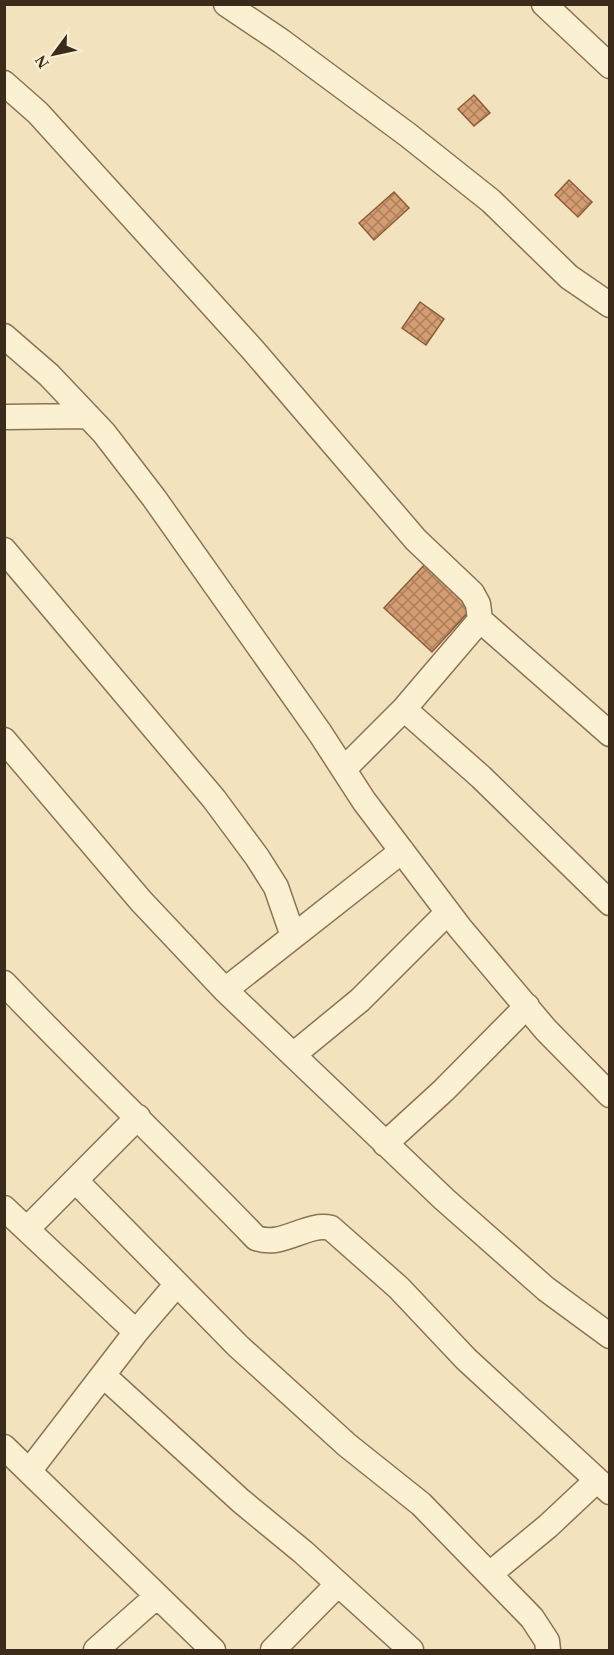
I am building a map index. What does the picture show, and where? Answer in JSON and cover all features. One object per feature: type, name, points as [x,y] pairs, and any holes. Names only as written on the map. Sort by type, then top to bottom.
[{"type":"street","points":[[226,4],[281,41],[408,135],[491,201],[569,277],[609,305]]},
{"type":"street","points":[[544,4],[609,66]]},
{"type":"street","points":[[4,83],[38,113],[253,350],[416,540],[472,593],[478,604],[480,620],[609,734]]},
{"type":"street","points":[[4,336],[49,375],[88,416],[154,498],[402,851],[448,912],[553,1038],[609,1095]]},
{"type":"street","points":[[4,417],[88,416]]},
{"type":"street","points":[[4,550],[162,736],[251,848],[276,887],[293,936]]},
{"type":"street","points":[[344,769],[404,710],[480,620]]},
{"type":"street","points":[[404,710],[481,777],[609,903]]},
{"type":"street","points":[[4,740],[141,901],[225,990],[385,1144],[546,1289],[609,1336]]},
{"type":"street","points":[[225,990],[402,851]]},
{"type":"street","points":[[293,1055],[360,1000],[448,912]]},
{"type":"street","points":[[4,983],[96,1079],[138,1117],[256,1238],[266,1241],[291,1237],[317,1226],[332,1228],[399,1288],[466,1359],[603,1486],[548,1526],[491,1573]]},
{"type":"street","points":[[385,1144],[444,1090],[527,1006]]},
{"type":"street","points":[[27,1229],[138,1117]]},
{"type":"street","points":[[76,1181],[238,1346],[347,1445],[421,1504],[491,1573],[532,1617],[547,1641],[548,1650]]},
{"type":"street","points":[[4,1208],[136,1332]]},
{"type":"street","points":[[30,1470],[136,1332],[177,1284]]},
{"type":"street","points":[[104,1376],[241,1501],[411,1650]]},
{"type":"street","points":[[4,1447],[213,1650]]},
{"type":"street","points":[[273,1650],[338,1584]]},
{"type":"street","points":[[96,1650],[157,1596]]},
{"type":"building","points":[[474,95],[490,113],[474,126],[458,109]]},
{"type":"building","points":[[569,180],[592,202],[578,217],[555,195]]},
{"type":"building","points":[[394,192],[409,208],[374,240],[359,223]]},
{"type":"building","points":[[420,302],[444,319],[426,345],[402,328]]},
{"type":"building","points":[[426,563],[473,607],[432,652],[384,608]]}]
